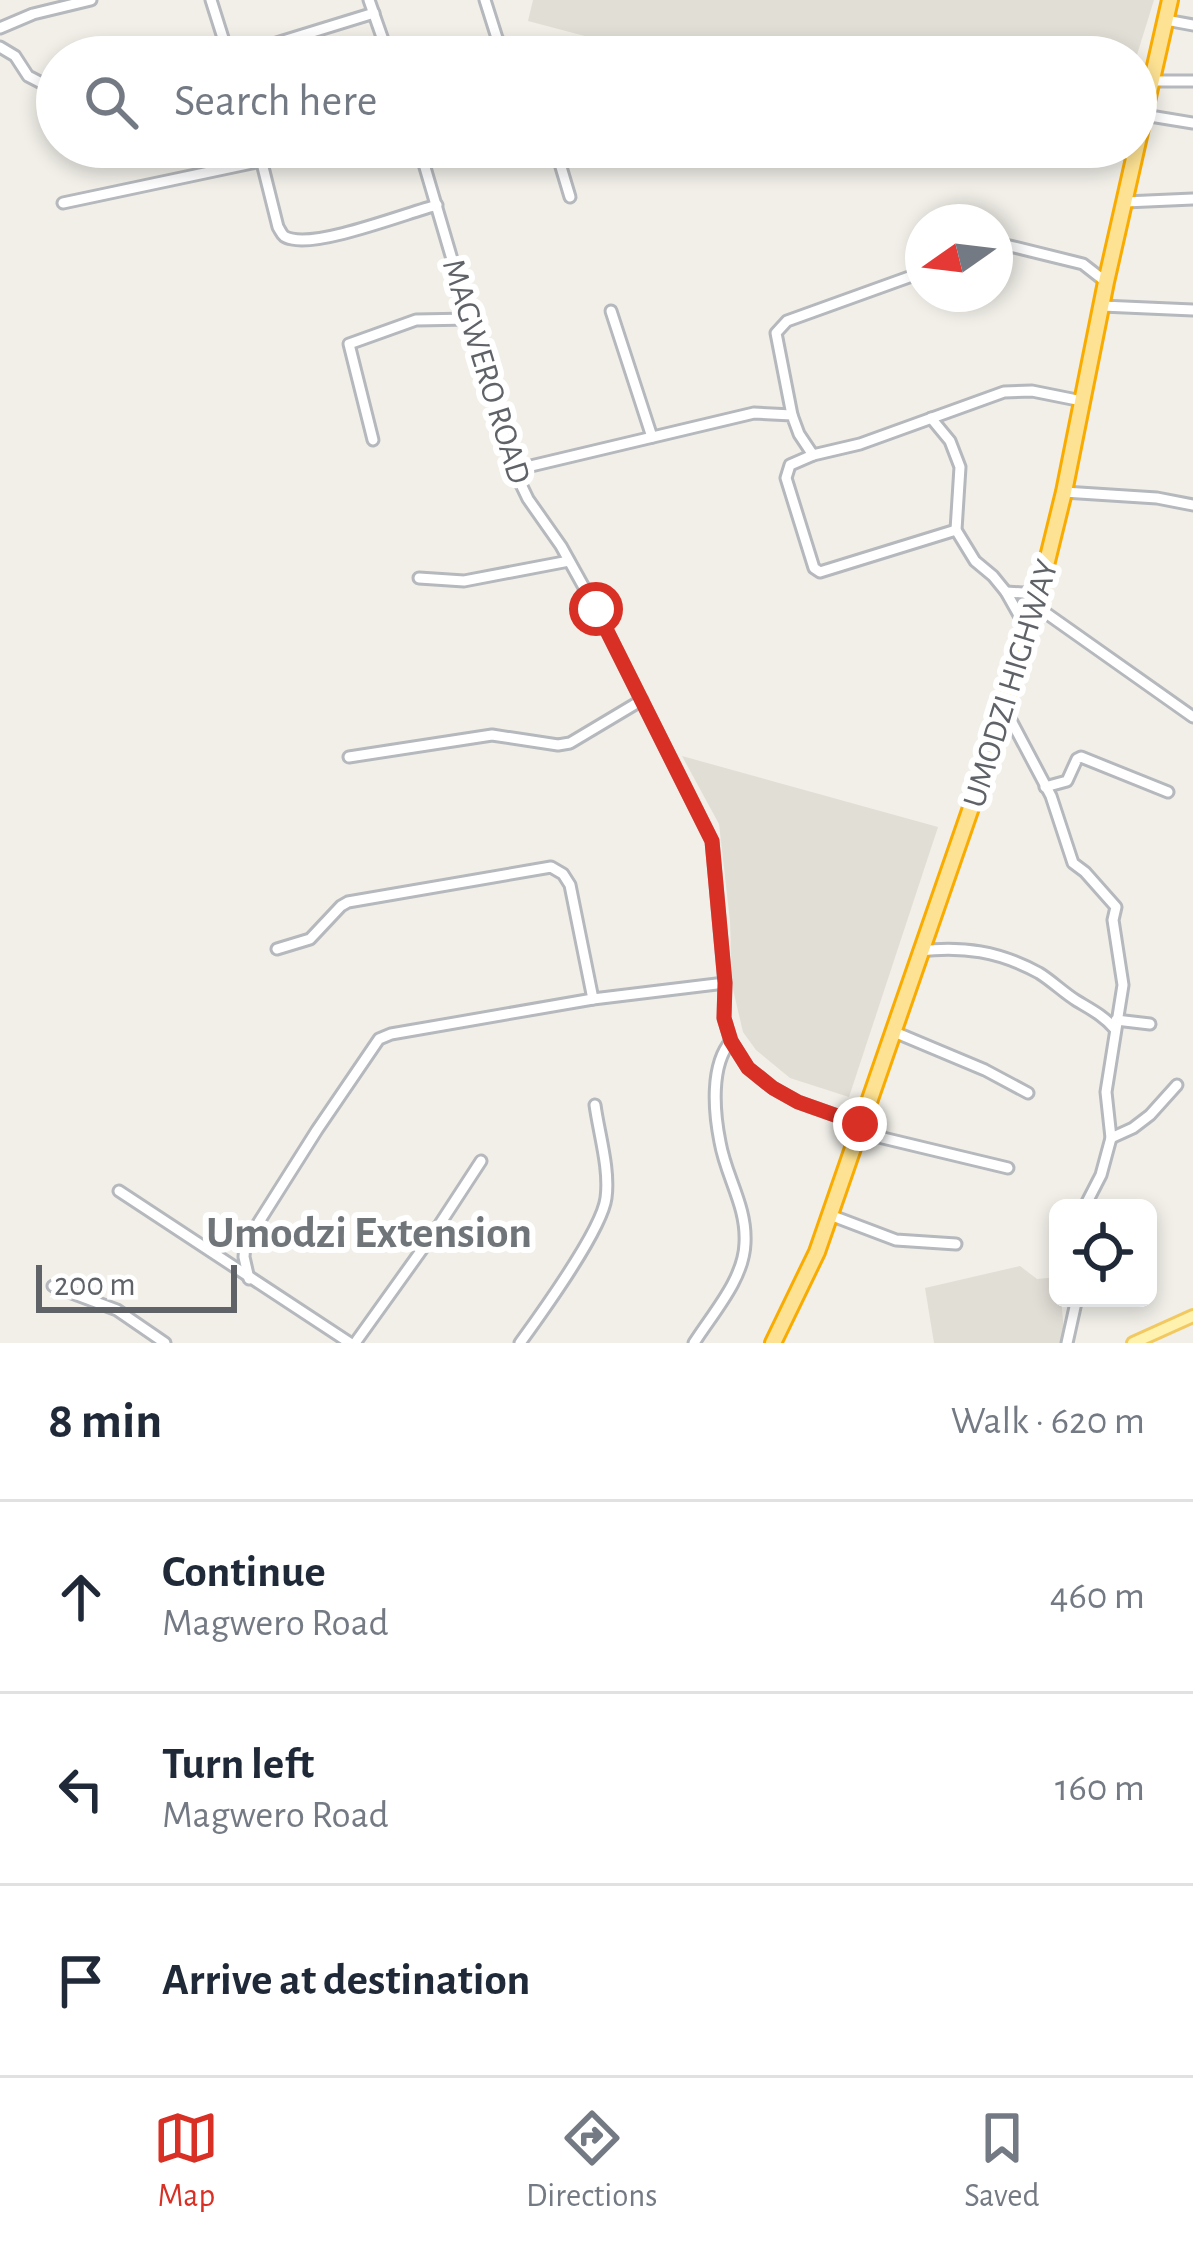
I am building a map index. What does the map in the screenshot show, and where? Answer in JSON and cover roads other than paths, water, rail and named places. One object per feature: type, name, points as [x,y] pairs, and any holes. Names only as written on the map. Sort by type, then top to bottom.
[{"type":"highway","name":"UMODZI HIGHWAY","points":[[1157,57],[1170,0]]},
{"type":"highway","name":"UMODZI HIGHWAY","points":[[773,1343],[830,1215],[1038,600],[1132,168]]},
{"type":"main road","points":[[1133,1343],[1193,1316]]},
{"type":"street","points":[[0,28],[33,14],[91,0]]},
{"type":"street","points":[[211,0],[223,36]]},
{"type":"street","points":[[369,0],[381,36]]},
{"type":"street","points":[[484,0],[496,36]]},
{"type":"street","points":[[299,36],[374,13]]},
{"type":"street","points":[[1166,20],[1193,25]]},
{"type":"street","points":[[0,46],[36,80]]},
{"type":"street","points":[[1157,81],[1193,81]]},
{"type":"street","points":[[1157,117],[1193,123]]},
{"type":"street","points":[[63,203],[229,168]]},
{"type":"street","points":[[264,168],[278,227],[290,238],[326,236],[437,205]]},
{"type":"street","name":"MAGWERO ROAD","points":[[426,168],[514,470],[569,561],[712,841],[724,1018],[731,1041],[718,1063],[720,1143],[741,1204],[745,1243],[742,1265],[694,1343]]},
{"type":"street","points":[[561,168],[570,197]]},
{"type":"street","points":[[1125,202],[1193,199]]},
{"type":"street","points":[[1013,247],[1083,263],[1106,282]]},
{"type":"street","points":[[813,455],[792,415],[776,333],[787,321],[905,278]]},
{"type":"street","points":[[1102,305],[1193,310]]},
{"type":"street","points":[[611,311],[652,436]]},
{"type":"street","points":[[373,440],[349,344],[416,320],[470,319]]},
{"type":"street","points":[[956,530],[820,572],[814,568],[786,470],[813,455],[860,444],[1004,392],[1082,400]]},
{"type":"street","points":[[514,470],[754,413],[792,415]]},
{"type":"street","points":[[931,418],[950,441],[960,467],[956,530],[974,561],[1006,592],[1028,632]]},
{"type":"street","points":[[1064,492],[1193,505]]},
{"type":"street","points":[[419,578],[464,581],[569,561]]},
{"type":"street","points":[[1006,592],[1038,600],[1193,717]]},
{"type":"street","points":[[349,757],[492,735],[570,743],[642,700]]},
{"type":"street","points":[[1004,708],[1059,815],[1073,863],[1116,907],[1113,920],[1123,986],[1106,1092],[1111,1138],[1089,1199]]},
{"type":"street","points":[[1045,787],[1067,781],[1076,759],[1082,757],[1168,792]]},
{"type":"street","points":[[277,950],[303,944],[348,902],[551,868],[570,885],[593,999]]},
{"type":"street","points":[[919,951],[977,950],[1039,973],[1116,1025],[1150,1024]]},
{"type":"street","points":[[249,1279],[245,1244],[379,1039],[593,999],[725,983]]},
{"type":"street","points":[[892,1031],[1028,1093]]},
{"type":"street","points":[[731,1041],[748,1068],[798,1102],[859,1128],[1008,1168]]},
{"type":"street","points":[[1111,1138],[1150,1115],[1177,1085]]},
{"type":"street","points":[[520,1343],[602,1215],[606,1178],[595,1105]]},
{"type":"street","points":[[119,1191],[352,1343],[481,1161]]},
{"type":"street","points":[[830,1215],[896,1240],[956,1244]]},
{"type":"street","points":[[53,1286],[117,1310],[165,1343]]},
{"type":"street","points":[[1067,1343],[1075,1307]]},
{"type":"district","name":"Umodzi Extension","points":[[369,1231]]}]
